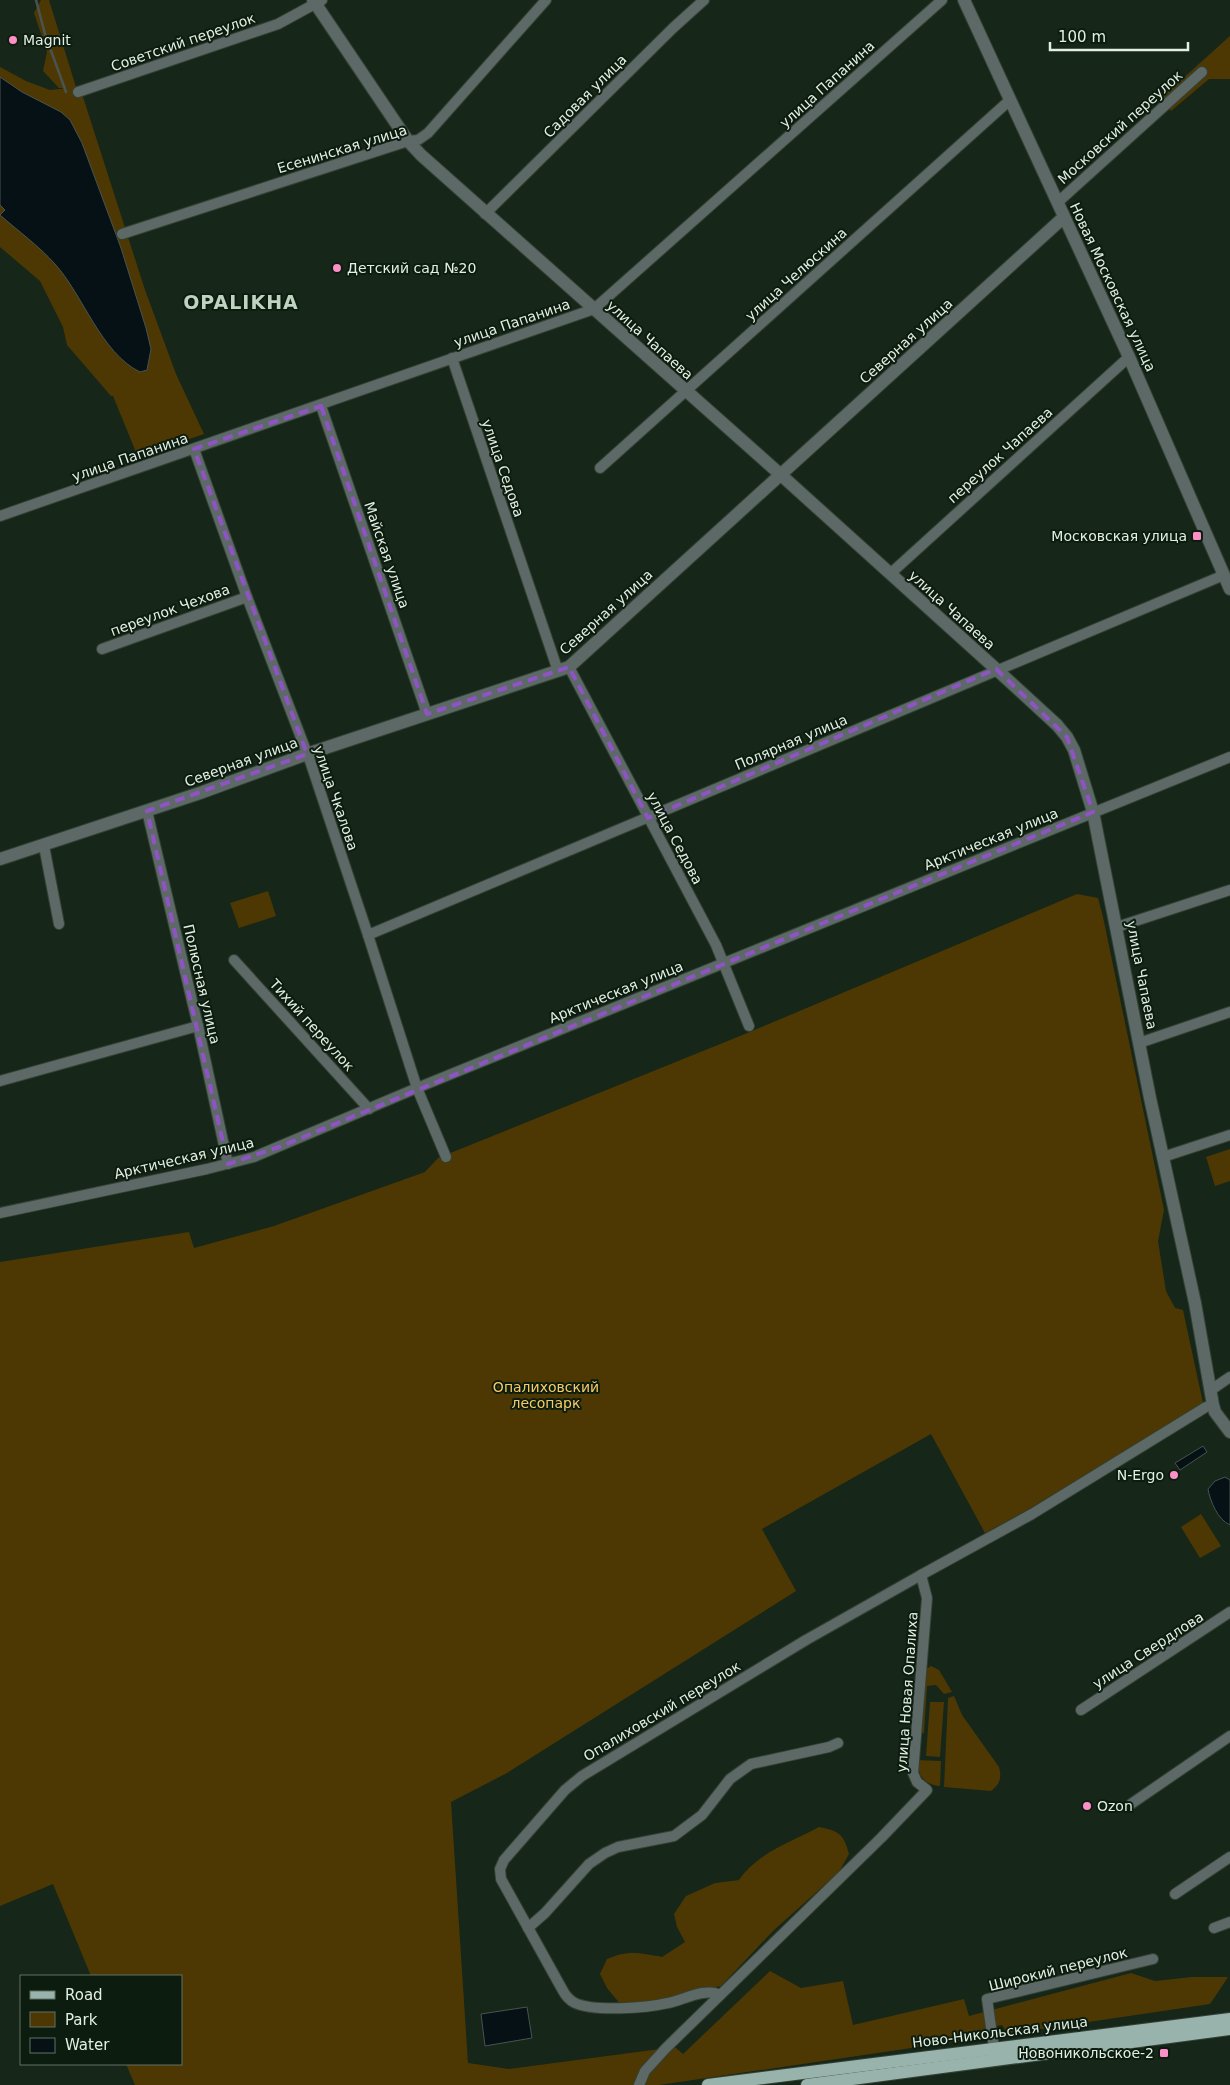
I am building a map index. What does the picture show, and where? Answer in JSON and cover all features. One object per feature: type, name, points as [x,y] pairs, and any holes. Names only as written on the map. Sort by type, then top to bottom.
[{"type":"main road","name":"Ново-Никольская улица","points":[[708,2085],[776,2080],[994,2048],[1230,2019]]},
{"type":"main road","name":"Ново-Никольская улица","points":[[807,2085],[1230,2029]]},
{"type":"street","name":"Есенинская улица","points":[[122,234],[408,141],[418,140],[428,133],[546,0]]},
{"type":"street","name":"Садовая улица","points":[[486,214],[673,28],[704,0]]},
{"type":"street","name":"улица Папанина","points":[[0,516],[321,406],[594,309],[942,0]]},
{"type":"street","name":"улица Чапаева","points":[[317,1],[408,141],[421,155],[685,392],[781,475],[996,669],[1057,725],[1067,737],[1074,750],[1093,812],[1139,1042],[1195,1303],[1213,1405],[1230,1432]]},
{"type":"street","name":"Советский переулок","points":[[78,92],[278,24],[317,1]]},
{"type":"street","name":"Новая Московская улица","points":[[968,1],[1010,100],[1129,356],[1230,589]]},
{"type":"street","name":"Московский переулок","points":[[1058,202],[1202,72]]},
{"type":"street","name":"улица Челюскина","points":[[600,468],[1010,100]]},
{"type":"street","name":"Северная улица","points":[[0,860],[307,754],[563,669],[781,475],[1064,217]]},
{"type":"street","name":"переулок Чапаева","points":[[890,574],[1129,356]]},
{"type":"street","name":"улица Седова","points":[[452,358],[563,669],[648,818],[716,945],[749,1026]]},
{"type":"street","name":"Майская улица","points":[[321,406],[427,714]]},
{"type":"street","name":"улица Чкалова","points":[[194,449],[247,597],[307,754],[417,1088],[446,1157]]},
{"type":"street","name":"Полярная улица","points":[[368,935],[996,669],[1224,575]]},
{"type":"street","name":"переулок Чехова","points":[[102,649],[247,597]]},
{"type":"street","name":"Арктическая улица","points":[[0,1213],[228,1164],[262,1154],[417,1088],[1230,757]]},
{"type":"street","name":"Полюсная улица","points":[[146,811],[198,1026],[228,1164]]},
{"type":"street","points":[[44,846],[59,924]]},
{"type":"street","points":[[1117,927],[1230,890]]},
{"type":"street","name":"Тихий переулок","points":[[234,960],[368,1109]]},
{"type":"street","points":[[1139,1042],[1230,1012]]},
{"type":"street","points":[[0,1080],[198,1026]]},
{"type":"street","points":[[1163,1157],[1230,1135]]},
{"type":"street","points":[[1211,1390],[1230,1377]]},
{"type":"street","points":[[922,1575],[1032,1514],[1124,1456],[1206,1407],[1213,1405]]},
{"type":"street","name":"Опалиховский переулок","points":[[720,1995],[715,1992],[706,1993],[668,2003],[639,2007],[587,2007],[575,2002],[567,1996],[528,1928],[501,1879],[500,1869],[510,1853],[573,1782],[806,1640],[922,1575]]},
{"type":"street","name":"улица Новая Опалиха","points":[[639,2085],[645,2071],[927,1790],[917,1782],[913,1773],[927,1598],[922,1575]]},
{"type":"street","name":"улица Свердлова","points":[[1080,1710],[1230,1612]]},
{"type":"street","points":[[1131,1804],[1230,1736]]},
{"type":"street","points":[[528,1928],[545,1913],[589,1864],[597,1858],[618,1846],[674,1836],[702,1815],[730,1779],[740,1770],[751,1764],[829,1747],[838,1743]]},
{"type":"street","points":[[1175,1894],[1230,1857]]},
{"type":"street","points":[[1214,1928],[1230,1922]]},
{"type":"street","name":"Широкий переулок","points":[[994,2048],[987,1999],[1154,1959]]},
{"type":"highlighted area","points":[[321,406],[427,714],[569,667],[648,818],[996,669],[1067,737],[1093,812],[279,1147],[228,1164],[147,811],[307,754],[194,449]]},
{"type":"green space","points":[[41,0],[49,0],[76,87],[83,97],[145,290],[176,374],[204,434],[138,457],[113,396],[67,345],[63,327],[40,281],[0,247],[0,67],[26,81],[50,90],[68,88],[59,88],[43,71],[47,52],[34,13]]},
{"type":"green space","points":[[1230,36],[1230,79],[1209,79],[1171,111],[1160,99]]},
{"type":"green space","points":[[268,891],[276,916],[239,928],[230,903]]},
{"type":"green space","name":"Опалиховский лесопарк","points":[[1077,894],[1098,898],[1164,1210],[1158,1241],[1166,1291],[1175,1308],[1183,1310],[1203,1403],[1029,1509],[985,1533],[931,1434],[762,1529],[796,1591],[507,1773],[451,1802],[468,2063],[509,2069],[675,2047],[683,2054],[770,1971],[801,1988],[843,1981],[853,2025],[964,1999],[969,2016],[1131,1973],[1155,1981],[1192,1977],[1228,1977],[1210,2004],[1008,2034],[1002,2025],[991,2027],[986,2037],[659,2085],[135,2085],[126,2065],[182,2065],[182,1975],[91,1975],[53,1884],[0,1906],[0,1262],[189,1232],[194,1248],[274,1226],[425,1172],[438,1158],[745,1034]]},
{"type":"green space","points":[[1230,1149],[1230,1181],[1215,1186],[1206,1157]]},
{"type":"green space","points":[[1201,1514],[1221,1546],[1200,1558],[1181,1527]]},
{"type":"green space","points":[[931,1666],[939,1670],[952,1692],[944,1694],[936,1685],[927,1686],[924,1733],[919,1733],[923,1671]]},
{"type":"green space","points":[[954,1696],[962,1715],[999,1767],[1000,1780],[991,1791],[944,1787],[948,1698]]},
{"type":"green space","points":[[930,1702],[944,1702],[940,1757],[926,1756]]},
{"type":"green space","points":[[917,1760],[941,1761],[940,1786],[930,1784],[920,1775]]},
{"type":"green space","points":[[819,1827],[836,1832],[845,1842],[849,1854],[839,1872],[774,1930],[721,1986],[666,1999],[621,2005],[607,1988],[600,1974],[607,1959],[622,1954],[634,1953],[662,1957],[685,1942],[677,1927],[674,1914],[686,1896],[715,1883],[739,1880],[755,1862],[765,1855]]},
{"type":"water","points":[[0,77],[22,92],[61,112],[70,120],[82,143],[121,248],[146,328],[151,349],[147,370],[140,372],[126,363],[114,351],[103,338],[75,291],[55,264],[0,215],[5,210],[0,205]]},
{"type":"water","points":[[1203,1446],[1207,1452],[1180,1470],[1175,1463]]},
{"type":"water","points":[[1225,1477],[1230,1480],[1230,1525],[1215,1510],[1208,1489],[1215,1481]]},
{"type":"water","points":[[527,2007],[532,2038],[485,2046],[481,2014]]},
{"type":"waterway","points":[[36,0],[45,34],[66,92]]},
{"type":"place","name":"Magnit","points":[[13,40]]},
{"type":"place","name":"Детский сад №20","points":[[337,268]]},
{"type":"place","name":"Московская улица","points":[[1197,536]]},
{"type":"place","name":"N-Ergo","points":[[1174,1475]]},
{"type":"place","name":"Ozon","points":[[1087,1806]]},
{"type":"place","name":"Новоникольское-2","points":[[1164,2053]]},
{"type":"district","name":"OPALIKHA","points":[[241,302]]}]
